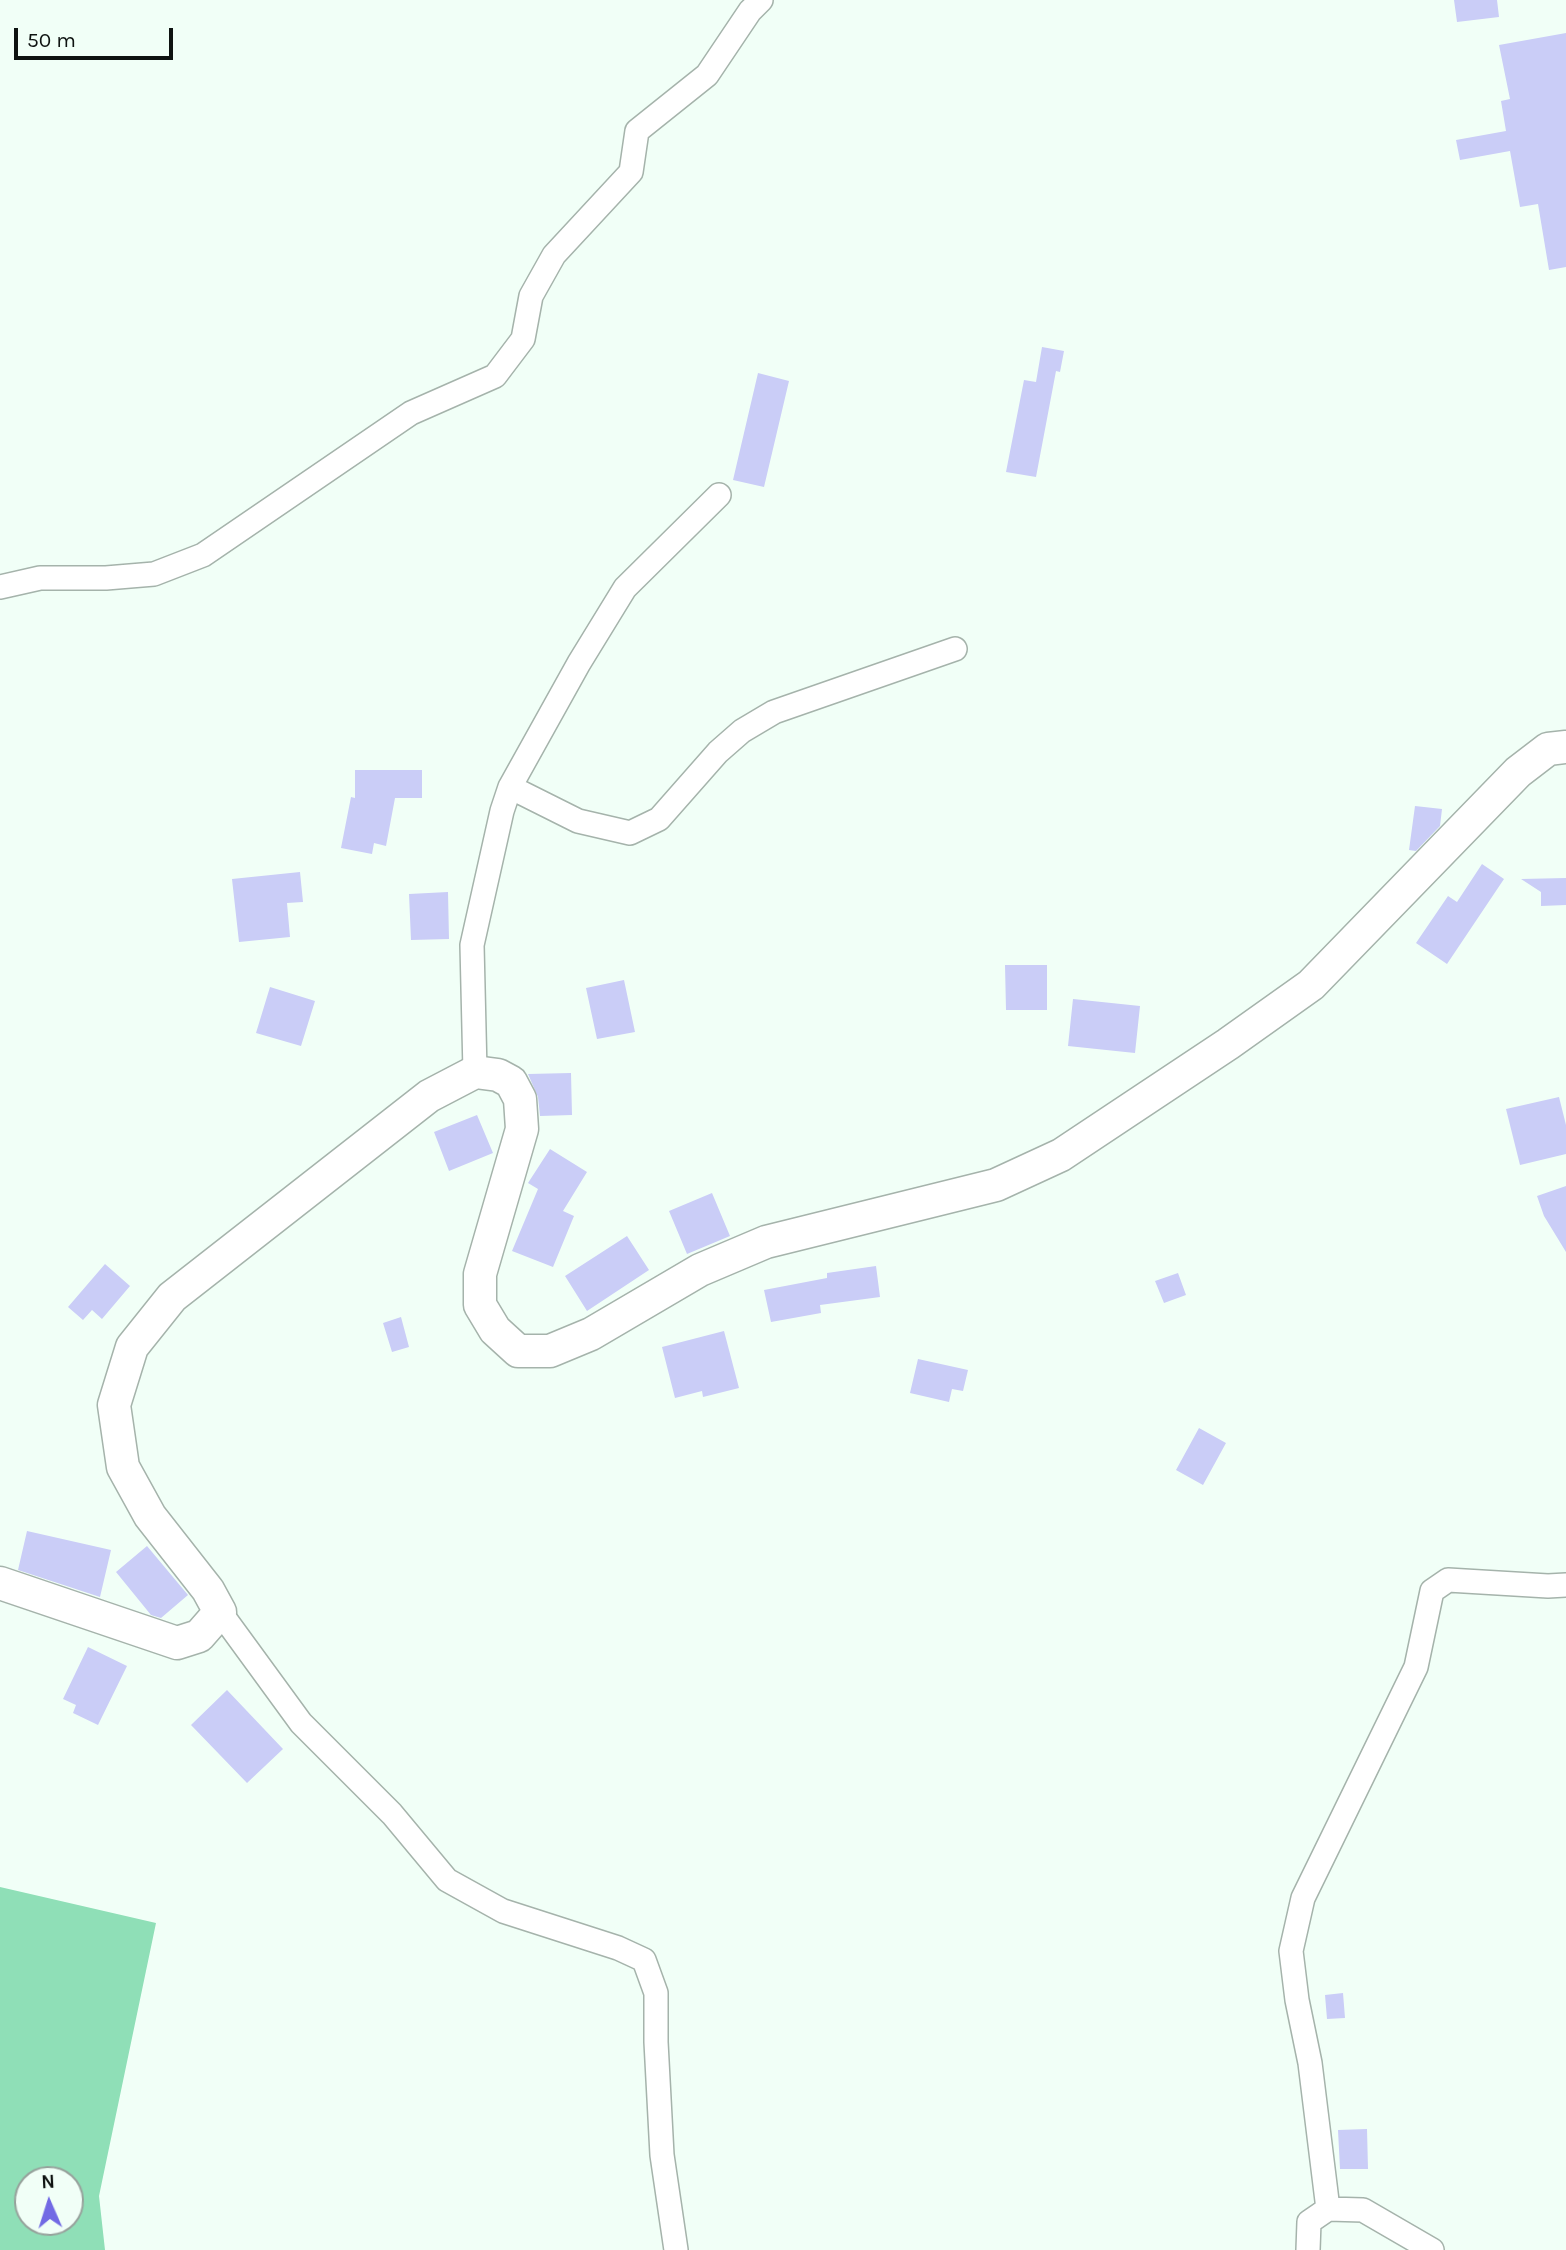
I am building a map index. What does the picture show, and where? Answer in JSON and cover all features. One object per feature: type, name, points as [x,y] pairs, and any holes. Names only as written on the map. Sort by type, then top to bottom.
[{"type":"main road","points":[[0,1583],[177,1643],[199,1636],[220,1612],[208,1590],[150,1516],[123,1467],[114,1405],[132,1347],[172,1297],[429,1096],[475,1073],[498,1075],[511,1082],[520,1099],[522,1129],[480,1274],[480,1305],[495,1331],[518,1351],[550,1351],[591,1334],[700,1270],[766,1242],[996,1185],[1061,1155],[1228,1044],[1311,985],[1518,772],[1548,749],[1566,747]]},
{"type":"street","points":[[0,587],[40,578],[106,578],[154,574],[203,555],[411,413],[495,376],[523,339],[531,296],[554,255],[631,172],[638,131],[707,75],[750,11],[761,0]]},
{"type":"street","points":[[475,1073],[472,945],[502,811],[510,788],[579,663],[625,588],[719,495]]},
{"type":"street","points":[[510,788],[578,821],[630,833],[659,819],[718,752],[742,730],[774,712],[955,649]]},
{"type":"street","points":[[1328,2209],[1310,2063],[1297,2000],[1291,1951],[1303,1898],[1416,1667],[1432,1591],[1448,1580],[1566,1585]]},
{"type":"street","points":[[220,1612],[301,1723],[392,1814],[447,1880],[503,1911],[618,1948],[644,1960],[656,1993],[662,2155],[676,2250]]},
{"type":"street","points":[[1308,2250],[1309,2222],[1328,2209],[1363,2210],[1432,2250]]},
{"type":"green space","points":[[0,1887],[156,1923],[99,2196],[105,2250],[0,2250]]},
{"type":"building","points":[[1454,0],[1497,0],[1499,17],[1457,22]]},
{"type":"building","points":[[1566,33],[1566,267],[1549,270],[1538,204],[1520,207],[1510,151],[1460,160],[1456,140],[1506,131],[1501,101],[1510,99],[1499,45]]},
{"type":"building","points":[[1042,347],[1064,351],[1060,372],[1056,371],[1036,477],[1006,472],[1024,380],[1036,382]]},
{"type":"building","points":[[758,373],[789,381],[764,487],[733,480]]},
{"type":"building","points":[[355,770],[422,770],[422,798],[395,798],[386,846],[374,843],[372,854],[341,848],[351,797],[355,798]]},
{"type":"building","points":[[1415,806],[1442,809],[1440,826],[1416,851],[1409,850]]},
{"type":"building","points":[[1482,864],[1504,879],[1447,964],[1416,943],[1448,896],[1457,902]]},
{"type":"building","points":[[300,872],[303,902],[287,903],[290,937],[239,942],[232,879]]},
{"type":"building","points":[[1566,878],[1566,905],[1541,906],[1541,892],[1521,879]]},
{"type":"building","points":[[448,892],[449,939],[411,940],[409,894]]},
{"type":"building","points":[[1005,965],[1047,965],[1047,1010],[1006,1010]]},
{"type":"building","points":[[624,980],[635,1032],[597,1039],[586,988]]},
{"type":"building","points":[[270,987],[315,1001],[301,1046],[256,1033]]},
{"type":"building","points":[[1073,999],[1140,1006],[1135,1053],[1068,1046]]},
{"type":"building","points":[[571,1073],[572,1115],[540,1116],[538,1097],[528,1074]]},
{"type":"building","points":[[1559,1097],[1566,1125],[1566,1154],[1520,1165],[1506,1109]]},
{"type":"building","points":[[477,1115],[493,1153],[449,1171],[434,1132]]},
{"type":"building","points":[[550,1149],[587,1172],[563,1211],[574,1216],[553,1267],[512,1251],[538,1189],[528,1183]]},
{"type":"building","points":[[1566,1186],[1566,1252],[1544,1216],[1537,1196]]},
{"type":"building","points":[[712,1193],[730,1236],[687,1254],[669,1211]]},
{"type":"building","points":[[627,1236],[649,1270],[587,1311],[565,1276]]},
{"type":"building","points":[[105,1264],[130,1286],[102,1319],[92,1310],[83,1320],[68,1307]]},
{"type":"building","points":[[876,1266],[880,1297],[820,1305],[821,1313],[771,1322],[764,1290],[827,1278],[827,1273]]},
{"type":"building","points":[[1178,1273],[1186,1295],[1164,1303],[1155,1281]]},
{"type":"building","points":[[401,1317],[409,1347],[392,1352],[383,1323]]},
{"type":"building","points":[[724,1331],[739,1388],[703,1397],[702,1391],[675,1398],[662,1347]]},
{"type":"building","points":[[918,1359],[968,1370],[963,1391],[952,1389],[949,1402],[910,1393]]},
{"type":"building","points":[[1199,1428],[1226,1443],[1203,1485],[1176,1470]]},
{"type":"building","points":[[27,1531],[111,1550],[100,1597],[18,1570]]},
{"type":"building","points":[[147,1546],[188,1595],[161,1618],[151,1615],[116,1572]]},
{"type":"building","points":[[88,1647],[127,1666],[98,1725],[73,1713],[76,1705],[63,1699]]},
{"type":"building","points":[[227,1690],[283,1749],[247,1783],[191,1725]]},
{"type":"building","points":[[1343,1993],[1345,2018],[1327,2019],[1325,1995]]},
{"type":"building","points":[[1367,2129],[1368,2169],[1340,2169],[1338,2130]]}]
